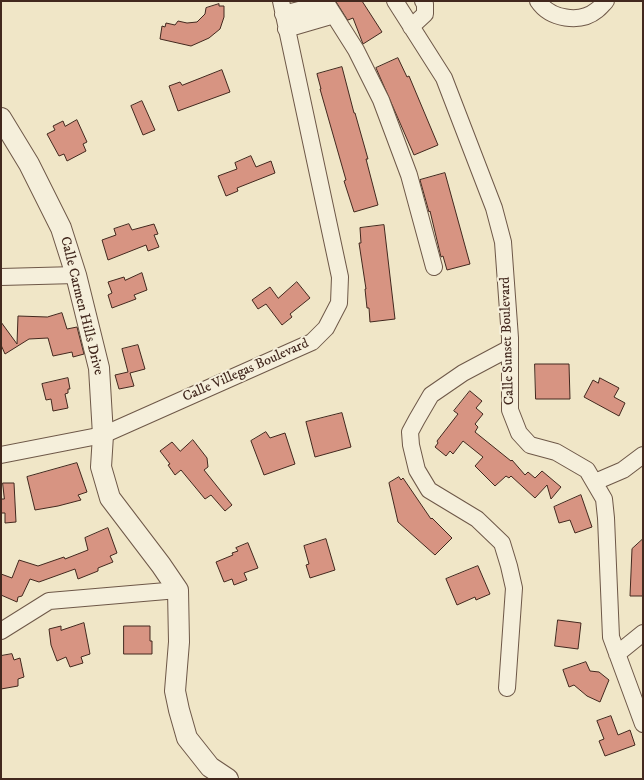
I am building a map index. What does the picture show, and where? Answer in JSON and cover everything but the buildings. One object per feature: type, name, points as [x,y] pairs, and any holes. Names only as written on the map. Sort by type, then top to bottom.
[{"type":"street","name":"Calle Sunset Boulevard","points":[[395,1],[444,78],[494,208],[503,242],[510,348],[510,410],[519,433],[530,445],[556,452],[588,470],[604,499],[611,637],[643,724]]},
{"type":"street","points":[[411,27],[425,14],[424,4],[422,1]]},
{"type":"street","points":[[538,1],[549,13],[570,18],[590,14],[597,10],[606,1]]},
{"type":"street","points":[[283,15],[329,7],[356,50],[382,100],[409,175],[434,267]]},
{"type":"street","name":"Calle Villegas Boulevard","points":[[1,456],[103,435],[312,342],[326,328],[339,304],[340,277],[283,15]]},
{"type":"street","name":"Calle Carmen Hills Drive","points":[[1,118],[29,164],[61,228],[76,275],[99,368],[103,435],[101,467],[110,498],[178,590]]},
{"type":"street","points":[[1,277],[76,275]]},
{"type":"street","points":[[507,688],[514,588],[502,544],[478,519],[429,490],[417,470],[411,445],[410,432],[431,395],[463,373],[510,348]]},
{"type":"street","points":[[595,482],[623,470],[643,455]]},
{"type":"street","points":[[1,631],[49,601],[178,590],[179,642],[175,691],[179,710],[187,738],[210,767],[228,779]]},
{"type":"street","points":[[617,654],[643,633]]}]
